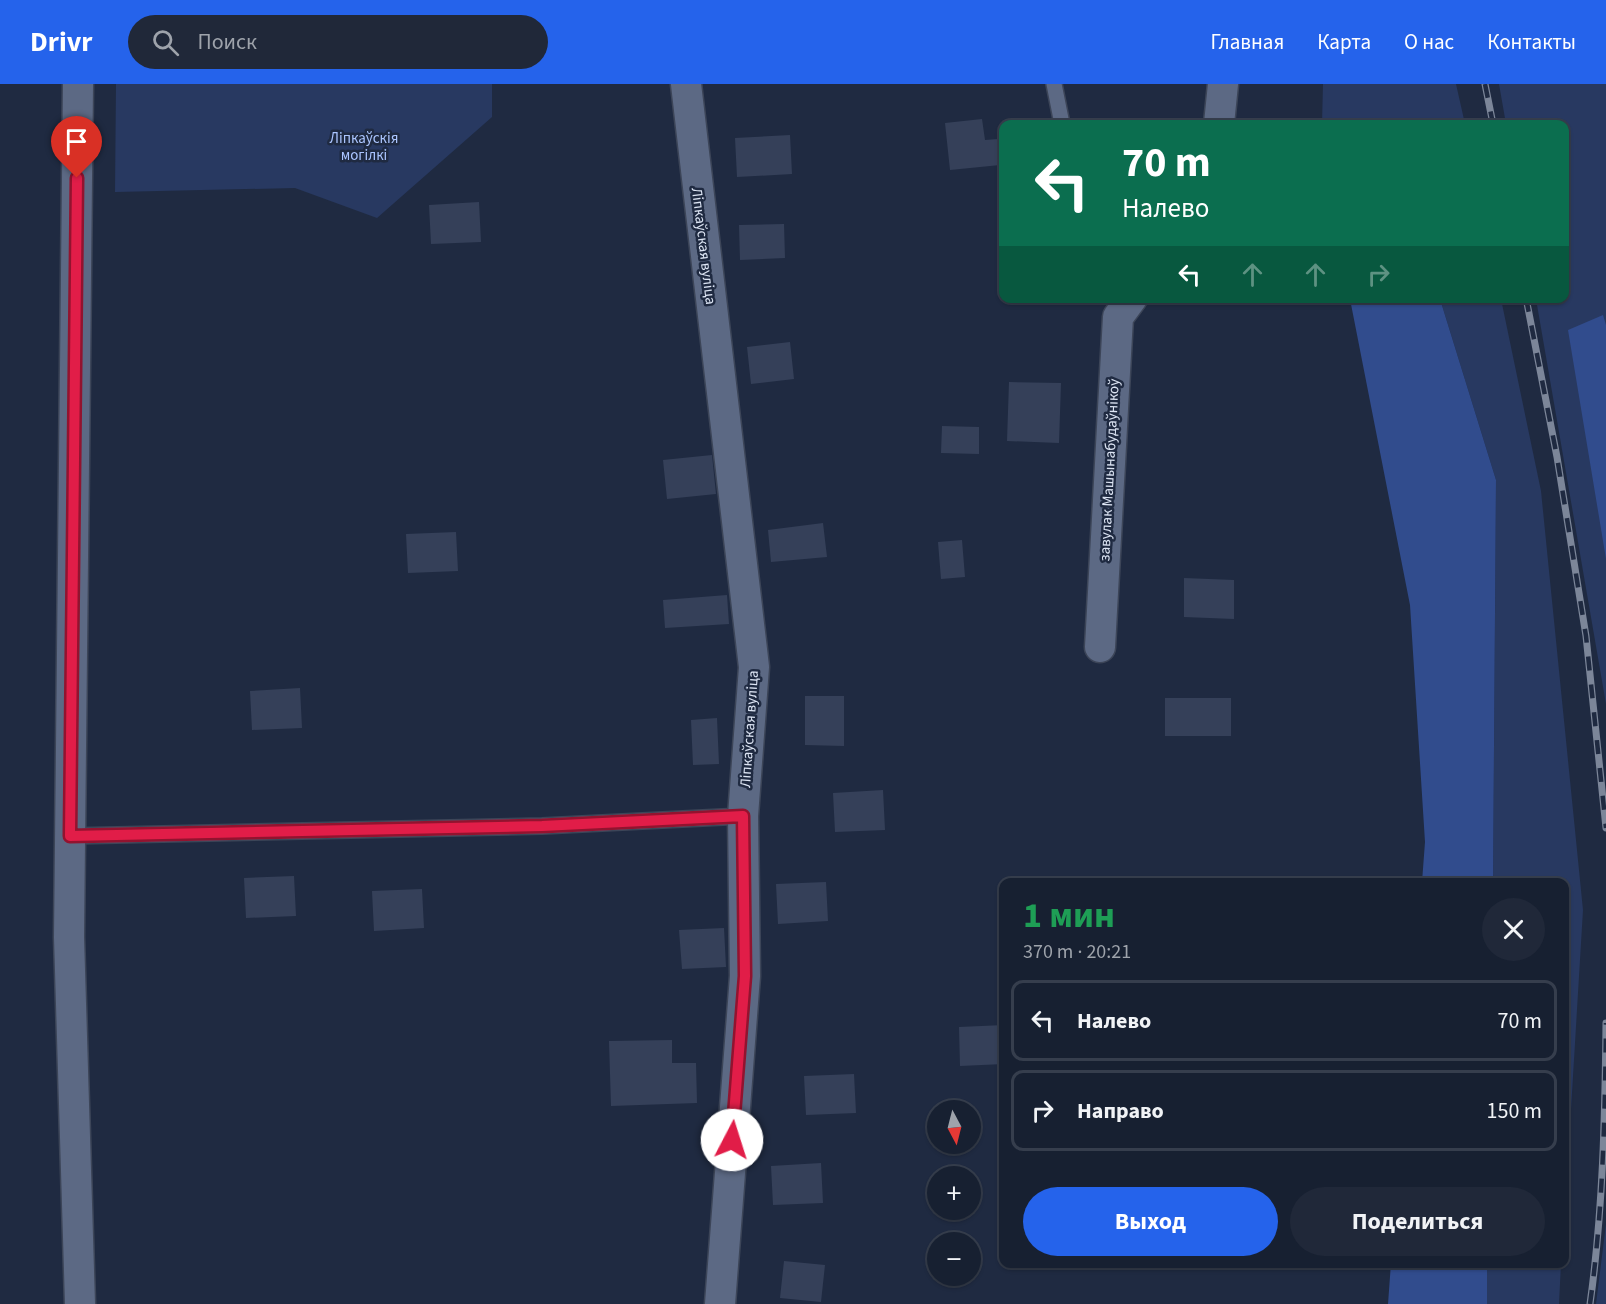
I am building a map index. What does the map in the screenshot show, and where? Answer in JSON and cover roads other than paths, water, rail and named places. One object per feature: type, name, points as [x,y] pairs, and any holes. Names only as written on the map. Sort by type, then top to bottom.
[{"type":"street","points":[[78,84],[69,937],[80,1304]]},
{"type":"street","name":"Ліпкаўская вуліца","points":[[686,84],[754,667],[743,816],[745,976],[720,1304]]},
{"type":"street","points":[[1219,120],[1223,84]]},
{"type":"street","name":"завулак Машынабудаўнікоў","points":[[1100,647],[1121,305]]},
{"type":"lane","points":[[1054,84],[1061,120]]},
{"type":"lane","points":[[70,836],[542,826],[743,816]]},
{"type":"railway","points":[[1485,84],[1492,120]]},
{"type":"railway","points":[[1527,303],[1557,457],[1586,636],[1606,828]]},
{"type":"railway","points":[[1590,1304],[1601,1199],[1606,1023]]},
{"type":"park label","name":"Ліпкаўскія могілкі","points":[[364,146]]}]
